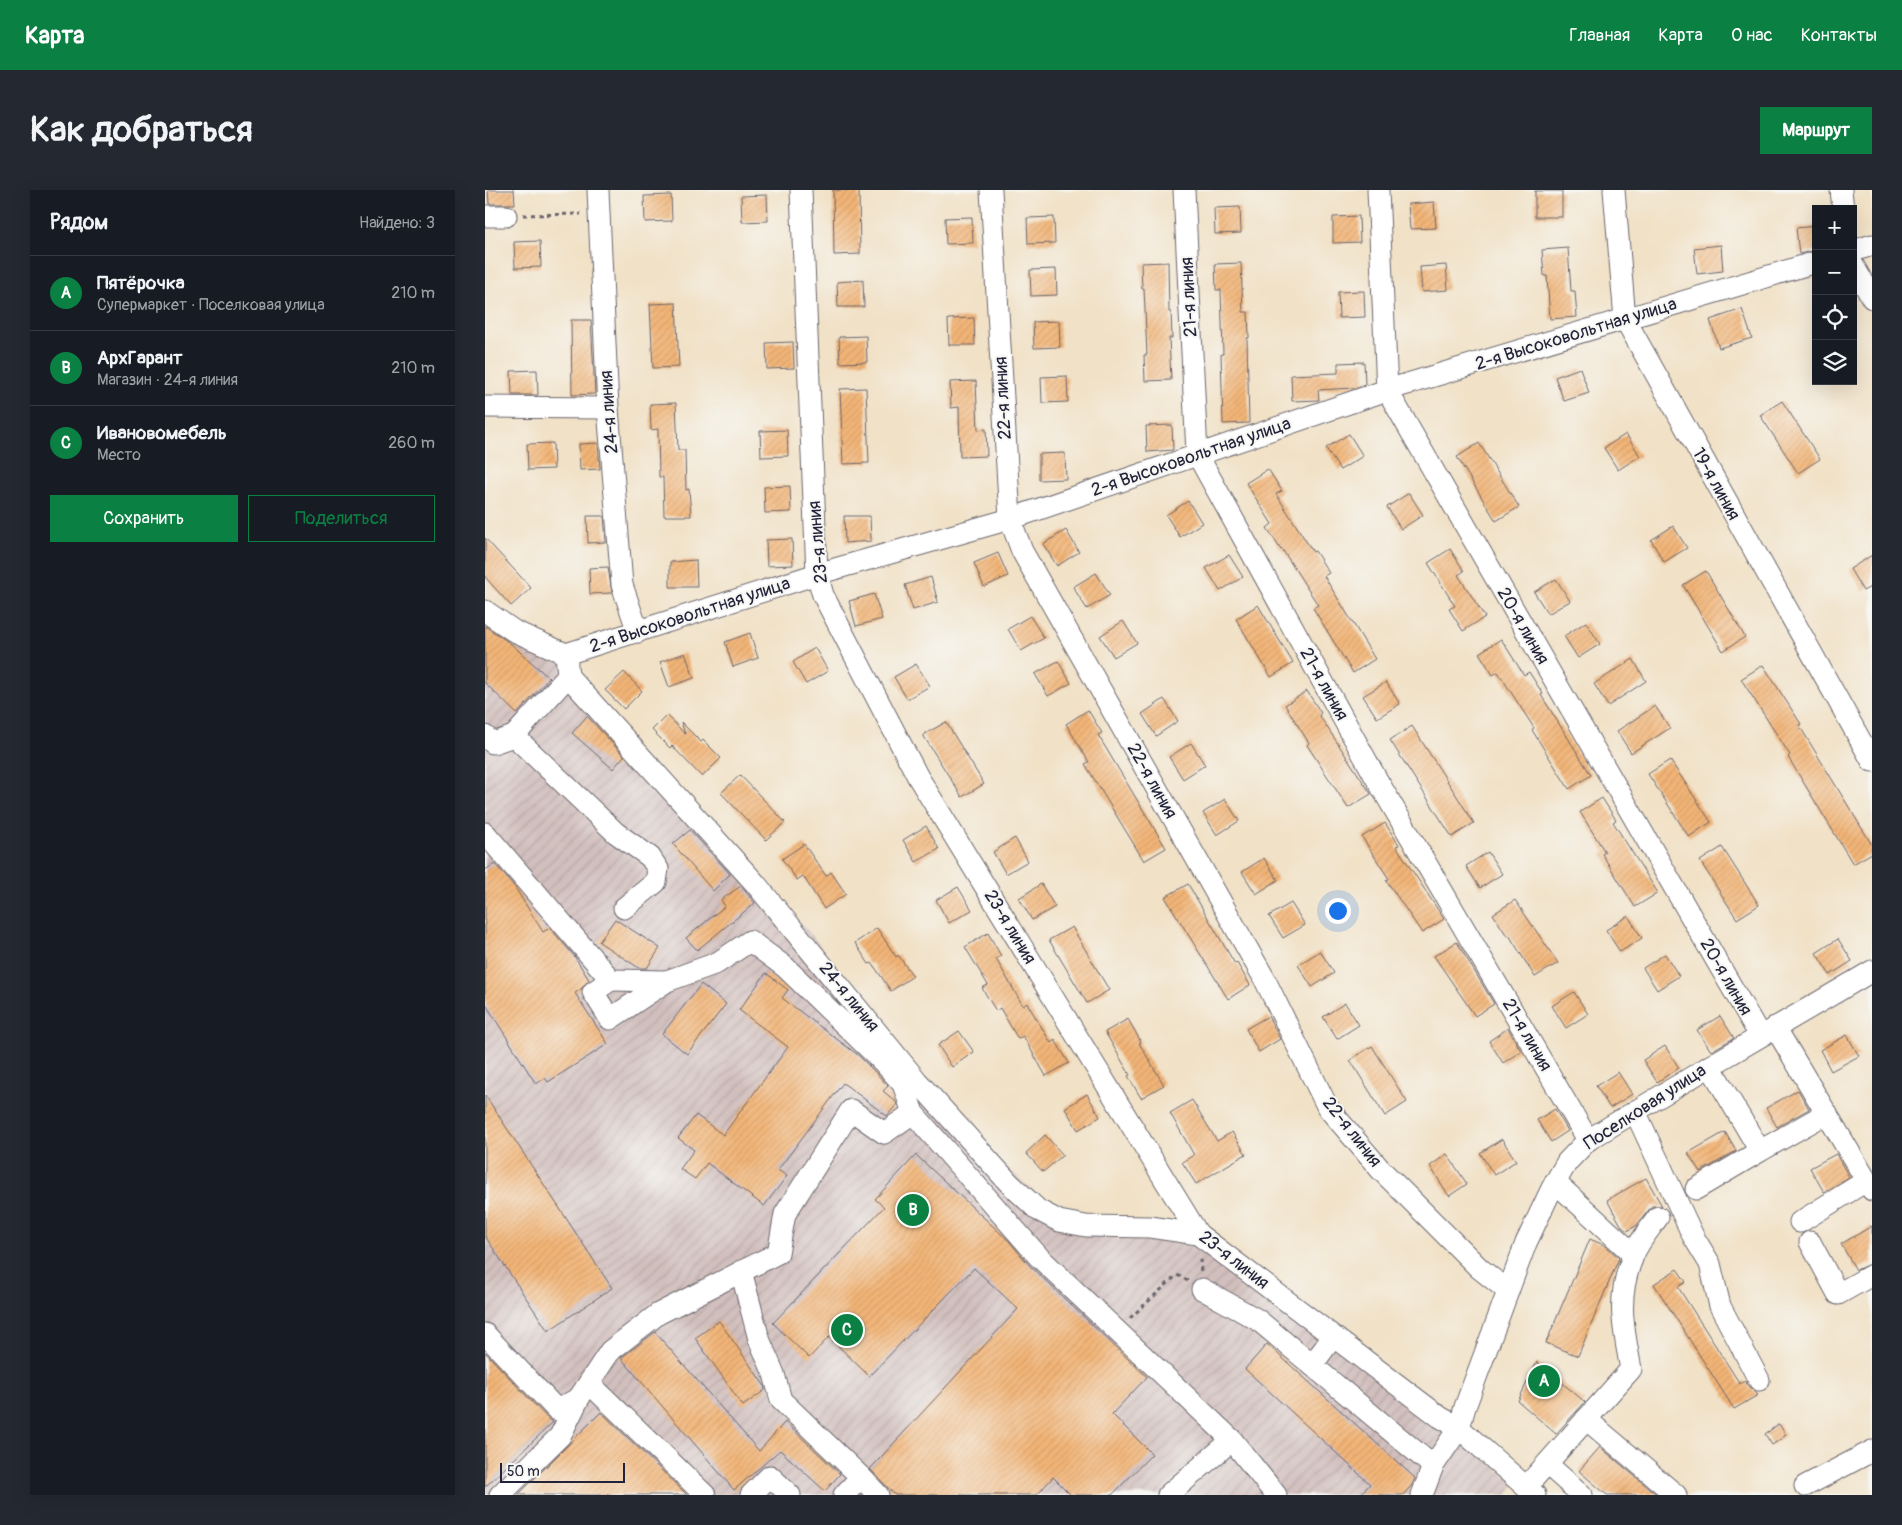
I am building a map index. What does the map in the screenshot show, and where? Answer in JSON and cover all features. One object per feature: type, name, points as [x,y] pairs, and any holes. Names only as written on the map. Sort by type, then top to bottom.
[{"type":"street","name":"24-я линия","points":[[598,190],[608,408],[622,585],[638,632]]},
{"type":"street","name":"23-я линия","points":[[801,190],[817,574],[823,595],[918,778],[1198,1234],[1333,1337],[1459,1428],[1531,1491]]},
{"type":"street","name":"22-я линия","points":[[991,190],[1010,520],[1022,551],[1264,978],[1328,1108],[1380,1169],[1479,1268],[1508,1291]]},
{"type":"street","name":"21-я линия","points":[[1184,190],[1197,454],[1376,778],[1588,1140]]},
{"type":"street","name":"20-я линия","points":[[1378,190],[1387,390],[1768,1032],[1827,1113],[1869,1185]]},
{"type":"street","name":"19-я линия","points":[[1614,190],[1625,319],[1872,761]]},
{"type":"street","points":[[1841,190],[1843,205]]},
{"type":"street","points":[[1856,250],[1872,245]]},
{"type":"street","name":"2-я Высоковольтная улица","points":[[566,654],[817,574],[1010,520],[1387,390],[1812,263]]},
{"type":"street","points":[[1857,272],[1872,298]]},
{"type":"street","points":[[485,408],[608,408]]},
{"type":"street","points":[[485,611],[513,631],[566,654],[568,676],[514,736],[493,743],[485,736]]},
{"type":"street","name":"24-я линия","points":[[568,676],[755,883],[917,1081],[1010,1184],[1037,1210],[1059,1221],[1086,1226],[1150,1227],[1198,1234]]},
{"type":"street","points":[[514,736],[616,833],[650,857],[658,868],[656,882],[624,908]]},
{"type":"street","points":[[485,833],[611,980]]},
{"type":"street","points":[[667,981],[611,980],[593,992],[610,1019],[667,981],[717,963],[750,941],[785,967],[883,1062],[903,1084],[913,1113],[1039,1257],[1232,1440],[1276,1495]]},
{"type":"street","name":"Поселковая улица","points":[[1422,1495],[1433,1466],[1459,1428],[1465,1407],[1526,1243],[1555,1182],[1567,1162],[1588,1140],[1872,971]]},
{"type":"street","points":[[1710,1066],[1760,1151]]},
{"type":"street","points":[[500,1495],[560,1436],[584,1390],[610,1350],[658,1314],[778,1253],[785,1214],[851,1110],[884,1133],[913,1113]]},
{"type":"street","points":[[1635,1111],[1693,1236],[1710,1264],[1719,1306],[1759,1380]]},
{"type":"street","points":[[1696,1189],[1827,1113]]},
{"type":"street","points":[[1555,1182],[1633,1254]]},
{"type":"street","points":[[1799,1222],[1869,1185]]},
{"type":"street","points":[[1531,1491],[1547,1464],[1631,1370],[1622,1323],[1623,1288],[1633,1254],[1658,1217]]},
{"type":"street","points":[[1810,1242],[1838,1294],[1872,1275]]},
{"type":"street","points":[[741,1271],[759,1339],[774,1374],[781,1400],[878,1495]]},
{"type":"street","points":[[1202,1290],[1258,1320],[1433,1466]]},
{"type":"street","points":[[485,1334],[557,1410],[584,1390]]},
{"type":"street","points":[[1312,1365],[1333,1337]]},
{"type":"street","points":[[584,1390],[705,1495]]},
{"type":"street","points":[[1586,1419],[1676,1495]]},
{"type":"street","points":[[1168,1495],[1232,1440]]},
{"type":"street","points":[[1805,1486],[1872,1451]]},
{"type":"street","points":[[1547,1464],[1582,1495]]},
{"type":"street","points":[[751,1495],[770,1476],[790,1495]]},
{"type":"street","points":[[844,1495],[861,1477]]},
{"type":"path","points":[[495,216],[600,214]]},
{"type":"path","points":[[1198,1234],[1202,1290]]},
{"type":"path","points":[[1117,1330],[1177,1275],[1202,1290]]},
{"type":"shaded area","points":[[485,607],[573,664],[602,719],[683,794],[814,938],[963,1129],[1073,1226],[1103,1238],[1154,1232],[1209,1245],[1516,1483],[1507,1495],[485,1495]]},
{"type":"building","points":[[488,190],[514,190],[515,204],[489,204]]},
{"type":"building","points":[[833,190],[859,190],[860,254],[834,255]]},
{"type":"building","points":[[1535,191],[1562,191],[1562,217],[1535,217]]},
{"type":"building","points":[[671,195],[672,221],[645,222],[644,196]]},
{"type":"building","points":[[767,195],[768,221],[742,222],[741,196]]},
{"type":"building","points":[[1434,202],[1436,228],[1410,229],[1408,204]]},
{"type":"building","points":[[1240,207],[1241,233],[1215,234],[1214,208]]},
{"type":"building","points":[[1359,216],[1360,242],[1333,243],[1333,217]]},
{"type":"building","points":[[972,217],[973,243],[946,244],[945,218]]},
{"type":"building","points":[[1054,217],[1055,243],[1028,244],[1027,218]]},
{"type":"building","points":[[1812,226],[1812,251],[1799,254],[1796,228]]},
{"type":"building","points":[[540,241],[541,267],[515,268],[514,242]]},
{"type":"building","points":[[1721,245],[1723,271],[1697,274],[1694,248]]},
{"type":"building","points":[[1568,248],[1571,291],[1575,291],[1577,317],[1550,319],[1547,276],[1544,276],[1542,250]]},
{"type":"building","points":[[1168,262],[1169,312],[1171,312],[1172,338],[1169,338],[1171,380],[1145,381],[1144,355],[1147,355],[1141,263]]},
{"type":"building","points":[[1241,263],[1243,312],[1248,312],[1249,423],[1223,424],[1221,290],[1216,290],[1215,264]]},
{"type":"building","points":[[1446,265],[1448,290],[1422,292],[1420,267]]},
{"type":"building","points":[[1056,269],[1057,295],[1031,296],[1030,270]]},
{"type":"building","points":[[863,280],[864,307],[838,307],[837,282]]},
{"type":"building","points":[[1364,291],[1365,317],[1339,318],[1338,292]]},
{"type":"building","points":[[676,303],[679,367],[653,368],[650,304]]},
{"type":"building","points":[[1742,309],[1752,338],[1719,348],[1710,320]]},
{"type":"building","points":[[974,318],[975,345],[949,345],[948,319]]},
{"type":"building","points":[[571,320],[591,320],[595,394],[572,395]]},
{"type":"building","points":[[1059,321],[1060,347],[1034,348],[1033,322]]},
{"type":"building","points":[[866,336],[867,362],[840,363],[839,337]]},
{"type":"building","points":[[793,342],[794,368],[767,369],[766,343]]},
{"type":"building","points":[[1364,362],[1365,384],[1354,388],[1318,390],[1319,400],[1292,401],[1291,375],[1338,373],[1338,363]]},
{"type":"building","points":[[1580,368],[1589,393],[1564,401],[1555,377]]},
{"type":"building","points":[[537,370],[538,395],[512,395],[511,371]]},
{"type":"building","points":[[1067,376],[1068,402],[1042,403],[1041,377]]},
{"type":"building","points":[[976,381],[978,430],[986,429],[987,456],[960,457],[959,407],[951,408],[950,382]]},
{"type":"building","points":[[866,388],[869,463],[843,464],[840,389]]},
{"type":"building","points":[[1782,401],[1820,459],[1798,473],[1760,415]]},
{"type":"building","points":[[676,403],[678,450],[685,450],[686,490],[689,489],[691,516],[664,516],[663,477],[659,477],[658,429],[651,430],[650,404]]},
{"type":"building","points":[[1172,425],[1173,450],[1147,452],[1146,426]]},
{"type":"building","points":[[787,430],[788,456],[761,457],[760,431]]},
{"type":"building","points":[[1349,434],[1363,456],[1340,470],[1326,448]]},
{"type":"building","points":[[1626,434],[1640,456],[1618,470],[1604,448]]},
{"type":"building","points":[[553,443],[554,469],[528,470],[527,444]]},
{"type":"building","points":[[598,443],[600,469],[580,470],[579,444]]},
{"type":"building","points":[[1479,443],[1519,507],[1496,521],[1457,457]]},
{"type":"building","points":[[1065,453],[1066,479],[1039,480],[1039,454]]},
{"type":"building","points":[[1268,469],[1282,491],[1276,494],[1313,552],[1315,551],[1329,573],[1324,576],[1375,659],[1353,673],[1313,608],[1318,605],[1267,528],[1272,524],[1246,483]]},
{"type":"building","points":[[790,486],[791,512],[765,513],[764,487]]},
{"type":"building","points":[[1409,493],[1423,515],[1401,529],[1387,507]]},
{"type":"building","points":[[1188,501],[1202,523],[1180,537],[1166,515]]},
{"type":"building","points":[[587,516],[604,516],[606,542],[588,543]]},
{"type":"building","points":[[844,516],[870,516],[871,541],[845,543]]},
{"type":"building","points":[[1673,526],[1687,548],[1664,562],[1651,540]]},
{"type":"building","points":[[1066,530],[1079,552],[1057,566],[1043,544]]},
{"type":"building","points":[[485,538],[531,588],[511,606],[485,577]]},
{"type":"building","points":[[792,539],[793,565],[767,566],[766,540]]},
{"type":"building","points":[[1450,549],[1464,571],[1458,575],[1485,617],[1463,631],[1449,609],[1455,606],[1428,563]]},
{"type":"building","points":[[998,553],[1008,576],[984,587],[974,563]]},
{"type":"building","points":[[1229,555],[1243,577],[1220,591],[1206,568]]},
{"type":"building","points":[[1872,555],[1872,586],[1863,591],[1850,569]]},
{"type":"building","points":[[696,560],[697,587],[670,587],[670,562]]},
{"type":"building","points":[[608,567],[612,593],[590,594],[589,568]]},
{"type":"building","points":[[1706,571],[1745,637],[1723,651],[1683,585]]},
{"type":"building","points":[[1096,573],[1110,595],[1087,609],[1073,587]]},
{"type":"building","points":[[931,577],[938,602],[913,610],[905,585]]},
{"type":"building","points":[[1556,579],[1570,601],[1548,614],[1534,592]]},
{"type":"building","points":[[874,594],[882,619],[856,626],[849,601]]},
{"type":"building","points":[[1258,605],[1293,663],[1271,677],[1236,619]]},
{"type":"building","points":[[1030,616],[1044,638],[1021,651],[1008,629]]},
{"type":"building","points":[[1123,621],[1137,643],[1114,657],[1100,636]]},
{"type":"building","points":[[1586,622],[1600,644],[1578,658],[1564,636]]},
{"type":"building","points":[[485,626],[510,643],[549,678],[517,714],[485,683]]},
{"type":"building","points":[[750,633],[758,658],[733,667],[725,642]]},
{"type":"building","points":[[1501,639],[1524,675],[1529,672],[1543,694],[1541,695],[1591,775],[1569,789],[1532,730],[1534,728],[1498,672],[1493,675],[1479,653]]},
{"type":"building","points":[[815,648],[828,671],[806,684],[793,662]]},
{"type":"building","points":[[685,653],[694,678],[669,687],[660,662]]},
{"type":"building","points":[[1633,659],[1646,681],[1608,706],[1594,684]]},
{"type":"building","points":[[1058,661],[1071,683],[1048,696],[1035,674]]},
{"type":"building","points":[[916,664],[930,686],[907,699],[894,677]]},
{"type":"building","points":[[1763,665],[1801,724],[1799,725],[1872,845],[1872,853],[1853,864],[1788,757],[1790,755],[1741,679]]},
{"type":"building","points":[[624,672],[642,691],[624,709],[605,690]]},
{"type":"building","points":[[1386,682],[1400,704],[1377,718],[1363,696]]},
{"type":"building","points":[[1307,691],[1321,713],[1319,715],[1371,794],[1348,808],[1307,745],[1309,743],[1285,705]]},
{"type":"building","points":[[1164,699],[1178,721],[1156,736],[1142,714]]},
{"type":"building","points":[[1655,706],[1670,728],[1631,753],[1617,731]]},
{"type":"building","points":[[1088,710],[1102,733],[1098,735],[1166,848],[1144,861],[1085,764],[1089,762],[1066,724]]},
{"type":"building","points":[[667,715],[685,734],[681,722],[721,758],[702,777],[672,746],[670,748],[652,730]]},
{"type":"building","points":[[587,716],[624,756],[613,769],[572,733]]},
{"type":"building","points":[[946,722],[984,784],[962,797],[923,735]]},
{"type":"building","points":[[1412,726],[1474,823],[1452,837],[1390,740]]},
{"type":"building","points":[[1191,743],[1205,765],[1183,779],[1169,757]]},
{"type":"building","points":[[1670,760],[1711,822],[1689,837],[1648,774]]},
{"type":"building","points":[[740,775],[785,822],[766,840],[721,793]]},
{"type":"building","points":[[1602,798],[1616,820],[1613,822],[1658,893],[1635,907],[1602,854],[1605,852],[1580,812]]},
{"type":"building","points":[[1225,799],[1239,821],[1217,835],[1203,813]]},
{"type":"building","points":[[1385,823],[1399,845],[1396,846],[1444,919],[1422,933],[1386,880],[1389,879],[1362,837]]},
{"type":"building","points":[[926,826],[939,849],[916,862],[903,840]]},
{"type":"building","points":[[690,830],[730,874],[713,891],[673,844]]},
{"type":"building","points":[[1015,838],[1028,861],[1006,874],[993,852]]},
{"type":"building","points":[[804,844],[826,876],[831,872],[846,894],[824,909],[803,876],[797,880],[782,859]]},
{"type":"building","points":[[1722,847],[1759,905],[1737,919],[1700,861]]},
{"type":"building","points":[[1488,852],[1502,874],[1480,888],[1466,866]]},
{"type":"building","points":[[1264,858],[1278,880],[1256,894],[1242,872]]},
{"type":"building","points":[[495,864],[514,886],[543,932],[550,928],[575,957],[589,980],[575,993],[608,1044],[548,1082],[545,1078],[536,1084],[485,1003],[485,870]]},
{"type":"building","points":[[1041,884],[1055,907],[1032,920],[1019,898]]},
{"type":"building","points":[[1188,884],[1235,964],[1237,963],[1250,985],[1228,999],[1165,897]]},
{"type":"building","points":[[741,886],[755,903],[697,950],[686,938],[725,906],[721,900]]},
{"type":"building","points":[[958,887],[972,910],[949,923],[936,900]]},
{"type":"building","points":[[1515,900],[1558,963],[1535,977],[1509,935],[1507,936],[1493,914]]},
{"type":"building","points":[[1291,903],[1305,925],[1283,938],[1269,916]]},
{"type":"building","points":[[1628,916],[1642,938],[1620,952],[1606,930]]},
{"type":"building","points":[[615,919],[660,948],[647,968],[639,968],[599,942]]},
{"type":"building","points":[[1072,927],[1109,990],[1087,1003],[1049,940]]},
{"type":"building","points":[[877,928],[896,957],[898,955],[913,976],[891,991],[872,963],[869,964],[855,943]]},
{"type":"building","points":[[988,933],[1001,956],[996,959],[1023,1006],[1027,1003],[1051,1043],[1055,1040],[1069,1063],[1046,1076],[1023,1036],[1018,1039],[1000,1008],[996,1011],[982,988],[988,985],[965,947]]},
{"type":"building","points":[[1838,939],[1852,961],[1830,975],[1816,953]]},
{"type":"building","points":[[1457,942],[1494,1004],[1475,1016],[1434,956]]},
{"type":"building","points":[[1320,951],[1334,973],[1312,987],[1298,965]]},
{"type":"building","points":[[1665,954],[1679,976],[1657,990],[1643,968]]},
{"type":"building","points":[[766,973],[788,990],[782,998],[858,1055],[874,1071],[888,1086],[883,1091],[897,1104],[887,1116],[843,1083],[778,1170],[787,1176],[764,1206],[707,1163],[695,1179],[680,1169],[694,1150],[678,1138],[696,1115],[723,1135],[788,1047],[739,1010]]},
{"type":"building","points":[[701,984],[726,1004],[687,1054],[662,1034]]},
{"type":"building","points":[[1574,992],[1588,1014],[1566,1028],[1552,1006]]},
{"type":"building","points":[[1345,1003],[1359,1025],[1337,1039],[1323,1017]]},
{"type":"building","points":[[1268,1016],[1280,1039],[1259,1052],[1246,1029]]},
{"type":"building","points":[[1720,1016],[1734,1038],[1711,1051],[1697,1030]]},
{"type":"building","points":[[1128,1019],[1141,1042],[1139,1043],[1164,1085],[1141,1098],[1105,1032]]},
{"type":"building","points":[[1508,1028],[1521,1051],[1503,1063],[1489,1041]]},
{"type":"building","points":[[959,1031],[974,1052],[952,1067],[938,1045]]},
{"type":"building","points":[[1847,1035],[1859,1056],[1831,1071],[1820,1050]]},
{"type":"building","points":[[1372,1046],[1407,1102],[1385,1116],[1350,1060]]},
{"type":"building","points":[[1665,1046],[1679,1068],[1657,1082],[1643,1060]]},
{"type":"building","points":[[1618,1072],[1632,1094],[1610,1108],[1596,1086]]},
{"type":"building","points":[[1798,1090],[1809,1109],[1777,1127],[1766,1108]]},
{"type":"building","points":[[1087,1094],[1100,1117],[1078,1130],[1065,1108]]},
{"type":"building","points":[[485,1095],[612,1288],[548,1331],[485,1236]]},
{"type":"building","points":[[1192,1100],[1217,1141],[1232,1132],[1246,1154],[1196,1184],[1182,1162],[1194,1155],[1170,1113]]},
{"type":"building","points":[[1555,1109],[1568,1131],[1551,1142],[1537,1120]]},
{"type":"building","points":[[1725,1132],[1736,1151],[1700,1172],[1688,1153]]},
{"type":"building","points":[[1045,1135],[1063,1155],[1043,1172],[1026,1153]]},
{"type":"building","points":[[1502,1139],[1516,1161],[1494,1175],[1480,1153]]},
{"type":"building","points":[[1447,1154],[1467,1184],[1449,1196],[1430,1166]]},
{"type":"building","points":[[1836,1154],[1849,1177],[1824,1192],[1810,1168]]},
{"type":"building","points":[[916,1155],[1009,1241],[1030,1266],[1147,1377],[1112,1414],[1152,1454],[1112,1495],[1071,1495],[1053,1477],[1037,1495],[895,1495],[870,1469],[1018,1309],[974,1268],[869,1376],[829,1337],[809,1358],[773,1323],[884,1207],[875,1199]]},
{"type":"building","points":[[1646,1178],[1662,1206],[1652,1206],[1636,1226],[1627,1231],[1622,1227],[1607,1200]]},
{"type":"building","points":[[1872,1226],[1872,1263],[1856,1270],[1841,1244]]},
{"type":"building","points":[[1590,1239],[1606,1246],[1619,1258],[1578,1356],[1546,1343]]},
{"type":"building","points":[[1677,1269],[1686,1282],[1678,1287],[1740,1384],[1745,1381],[1758,1395],[1734,1409],[1654,1284]]},
{"type":"building","points":[[719,1321],[764,1385],[765,1390],[743,1406],[695,1338]]},
{"type":"building","points":[[655,1332],[759,1451],[785,1422],[840,1474],[825,1491],[780,1450],[734,1490],[621,1358]]},
{"type":"building","points":[[1267,1344],[1415,1478],[1412,1485],[1403,1495],[1360,1495],[1370,1484],[1245,1369]]},
{"type":"building","points":[[485,1352],[553,1422],[485,1487]]},
{"type":"building","points":[[1537,1362],[1585,1402],[1556,1434],[1518,1401]]},
{"type":"building","points":[[601,1412],[687,1495],[518,1495]]},
{"type":"building","points":[[1779,1424],[1786,1435],[1772,1445],[1765,1434]]},
{"type":"building","points":[[1600,1447],[1657,1495],[1607,1495],[1579,1471]]},
{"type":"place","name":"АрхГарант","points":[[913,1210]]},
{"type":"place","name":"Ивановомебель","points":[[847,1330]]},
{"type":"place","name":"Пятёрочка","points":[[1544,1381]]}]
